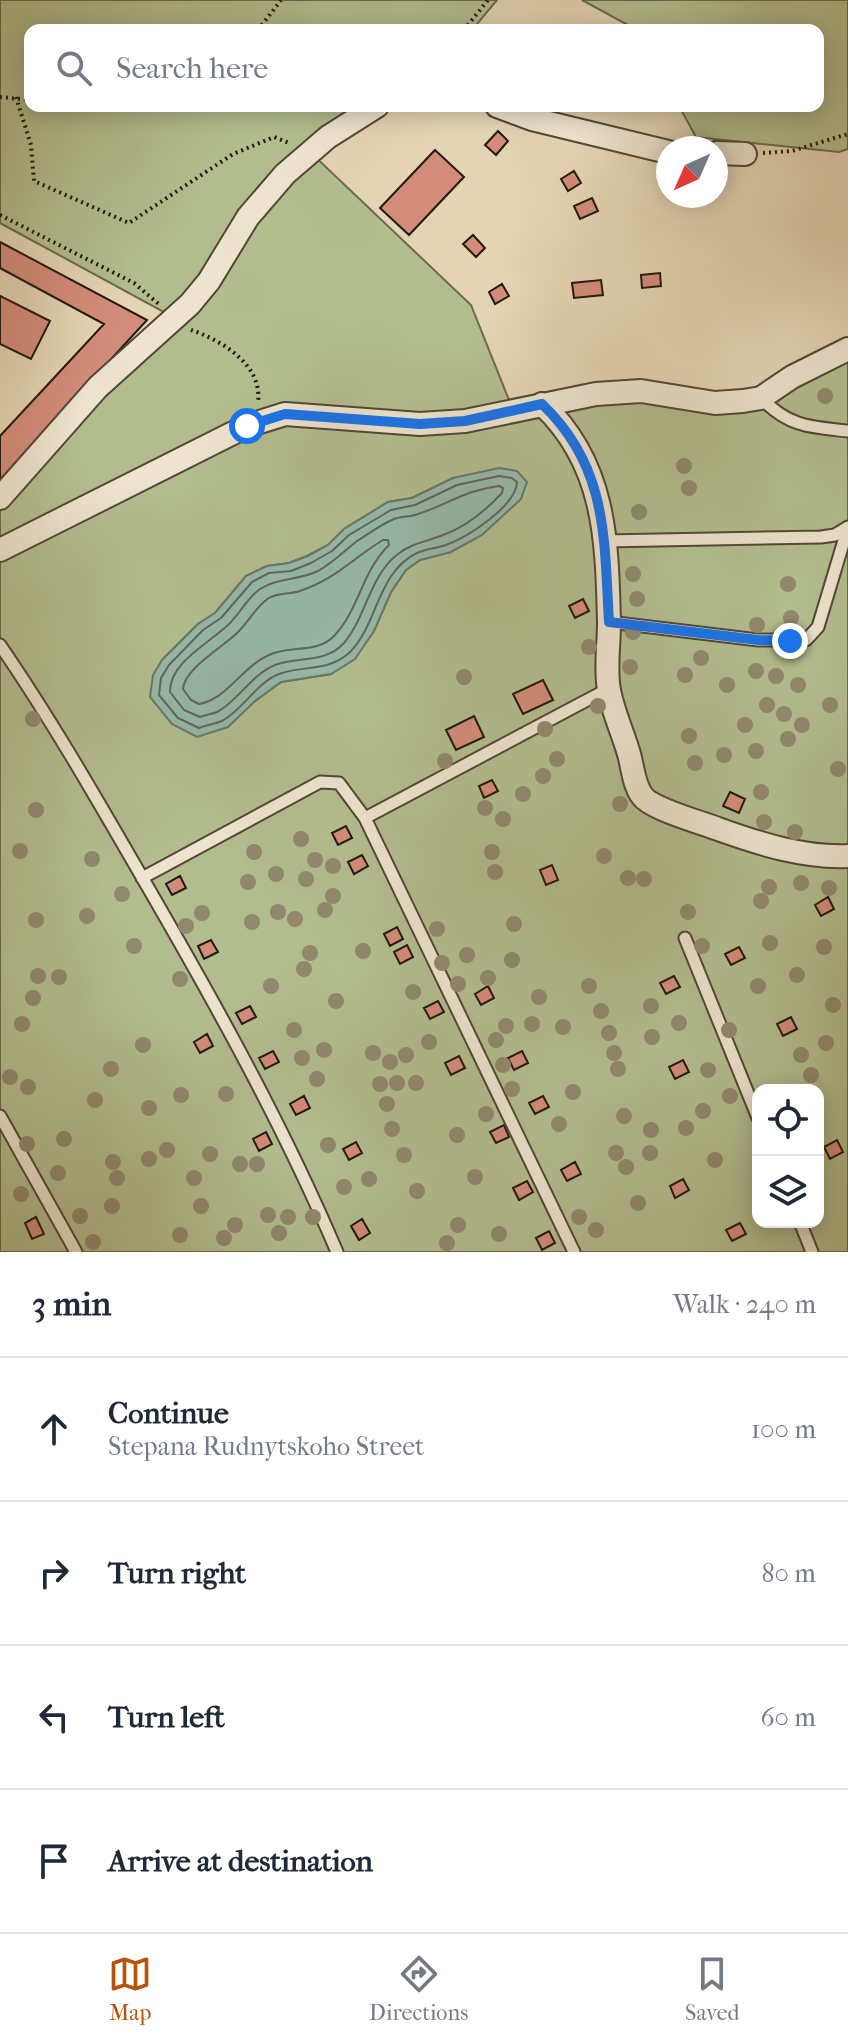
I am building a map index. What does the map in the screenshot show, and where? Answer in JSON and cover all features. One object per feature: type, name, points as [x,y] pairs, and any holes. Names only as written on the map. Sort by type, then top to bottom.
[{"type":"street","points":[[0,498],[98,387],[168,325],[209,281],[248,217],[310,151],[366,112]]},
{"type":"street","points":[[513,112],[656,149]]},
{"type":"street","points":[[728,153],[745,154]]},
{"type":"street","points":[[0,550],[247,426],[285,414],[420,424],[465,421],[596,394],[641,391],[715,403],[761,398],[792,377],[848,349]]},
{"type":"street","points":[[542,404],[558,420],[593,479],[604,541],[609,622],[608,689],[636,783],[645,799],[750,841],[822,857],[848,856]]},
{"type":"lane","points":[[761,398],[777,414],[799,426],[848,431]]},
{"type":"lane","points":[[604,541],[821,537],[835,535],[848,526]]},
{"type":"lane","points":[[609,622],[758,640],[806,640],[818,627],[848,526]]},
{"type":"lane","points":[[0,645],[47,714],[193,966],[309,1185],[337,1252]]},
{"type":"lane","points":[[365,818],[608,689]]},
{"type":"lane","points":[[142,878],[320,782],[339,783],[365,818],[574,1252]]},
{"type":"lane","points":[[685,938],[752,1103]]},
{"type":"lane","points":[[0,1116],[76,1252]]},
{"type":"lane","points":[[802,1228],[812,1252]]},
{"type":"path","points":[[263,24],[281,0]]},
{"type":"path","points":[[469,24],[488,0]]},
{"type":"path","points":[[0,97],[24,99]]},
{"type":"path","points":[[16,97],[31,145],[34,181],[129,223],[233,154],[274,137],[310,151]]},
{"type":"path","points":[[745,154],[792,151],[848,134]]},
{"type":"path","points":[[0,215],[134,283],[170,329],[189,329],[209,336],[241,359],[257,382],[259,394],[256,413],[247,426]]},
{"type":"green space","points":[[0,0],[497,0],[477,24],[24,24],[24,112],[368,112],[310,152],[471,305],[513,410],[554,402],[743,401],[848,349],[848,1252],[0,1252],[0,498],[175,318],[0,223]],"holes":[[[453,478],[451,552],[420,560],[406,570],[391,592],[374,631],[331,674],[281,682],[255,701],[162,660],[198,624],[215,613],[246,576],[267,566],[289,563],[307,556],[328,545],[344,529],[388,502],[412,498]]]},
{"type":"green space","points":[[582,0],[848,0],[848,149],[839,152],[728,140],[728,136],[695,136],[682,112],[824,112],[824,24],[626,24]]},
{"type":"water","points":[[499,468],[517,471],[527,482],[521,499],[482,535],[451,552],[420,560],[406,570],[391,592],[374,631],[355,659],[331,674],[281,682],[228,727],[197,737],[172,724],[150,697],[153,675],[162,660],[198,624],[215,613],[246,576],[267,566],[308,556],[388,502],[412,498],[453,478]]},
{"type":"building","points":[[498,131],[508,141],[496,155],[485,145]]},
{"type":"building","points":[[435,150],[464,177],[409,235],[380,208]]},
{"type":"building","points":[[574,171],[581,183],[568,191],[561,179]]},
{"type":"building","points":[[592,198],[598,211],[580,219],[574,206]]},
{"type":"building","points":[[473,235],[485,248],[476,257],[463,244]]},
{"type":"building","points":[[0,242],[147,320],[0,480],[0,436],[104,324],[0,268]]},
{"type":"building","points":[[660,273],[661,286],[642,288],[641,275]]},
{"type":"building","points":[[601,280],[603,295],[574,298],[572,283]]},
{"type":"building","points":[[502,284],[509,296],[495,304],[489,292]]},
{"type":"building","points":[[0,296],[50,321],[31,359],[0,344]]},
{"type":"building","points":[[583,599],[589,611],[575,618],[569,606]]},
{"type":"building","points":[[543,680],[553,700],[523,714],[513,694]]},
{"type":"building","points":[[474,716],[484,737],[456,750],[446,730]]},
{"type":"building","points":[[492,780],[498,791],[484,798],[479,786]]},
{"type":"building","points":[[730,792],[745,799],[739,813],[723,806]]},
{"type":"building","points":[[346,826],[352,838],[338,845],[332,833]]},
{"type":"building","points":[[362,855],[368,866],[354,874],[348,862]]},
{"type":"building","points":[[552,865],[558,880],[546,885],[540,870]]},
{"type":"building","points":[[180,876],[186,888],[172,895],[166,884]]},
{"type":"building","points":[[828,897],[834,909],[821,916],[815,905]]},
{"type":"building","points":[[397,927],[403,939],[390,946],[384,934]]},
{"type":"building","points":[[211,940],[218,952],[204,959],[198,946]]},
{"type":"building","points":[[407,945],[413,957],[400,964],[394,952]]},
{"type":"building","points":[[739,947],[745,958],[731,965],[725,954]]},
{"type":"building","points":[[674,976],[680,987],[666,994],[660,983]]},
{"type":"building","points":[[488,986],[494,998],[481,1005],[475,994]]},
{"type":"building","points":[[438,1001],[444,1012],[430,1019],[424,1008]]},
{"type":"building","points":[[250,1006],[256,1017],[242,1024],[236,1013]]},
{"type":"building","points":[[791,1017],[797,1029],[783,1036],[777,1024]]},
{"type":"building","points":[[207,1034],[213,1046],[200,1053],[194,1042]]},
{"type":"building","points":[[273,1051],[279,1062],[265,1069],[259,1058]]},
{"type":"building","points":[[522,1051],[528,1063],[514,1070],[508,1058]]},
{"type":"building","points":[[459,1056],[465,1068],[451,1075],[445,1063]]},
{"type":"building","points":[[683,1060],[689,1072],[675,1079],[669,1067]]},
{"type":"building","points":[[304,1096],[310,1108],[296,1115],[290,1104]]},
{"type":"building","points":[[543,1096],[549,1107],[535,1114],[529,1103]]},
{"type":"building","points":[[504,1125],[509,1137],[496,1143],[490,1132]]},
{"type":"building","points":[[266,1132],[272,1144],[259,1151],[253,1139]]},
{"type":"building","points":[[837,1140],[843,1152],[830,1159],[824,1147]]},
{"type":"building","points":[[356,1142],[362,1153],[349,1160],[343,1149]]},
{"type":"building","points":[[575,1162],[581,1174],[567,1181],[561,1170]]},
{"type":"building","points":[[683,1179],[689,1190],[675,1198],[670,1186]]},
{"type":"building","points":[[527,1181],[533,1192],[519,1200],[513,1188]]},
{"type":"building","points":[[36,1217],[44,1234],[32,1239],[25,1223]]},
{"type":"building","points":[[362,1219],[370,1233],[359,1240],[351,1226]]},
{"type":"building","points":[[740,1223],[746,1234],[732,1241],[726,1230]]},
{"type":"building","points":[[549,1231],[555,1243],[542,1250],[536,1238]]},
{"type":"route","points":[[247,426],[285,414],[420,424],[465,421],[542,404],[558,420],[593,479],[602,517],[609,622],[790,641]]}]
